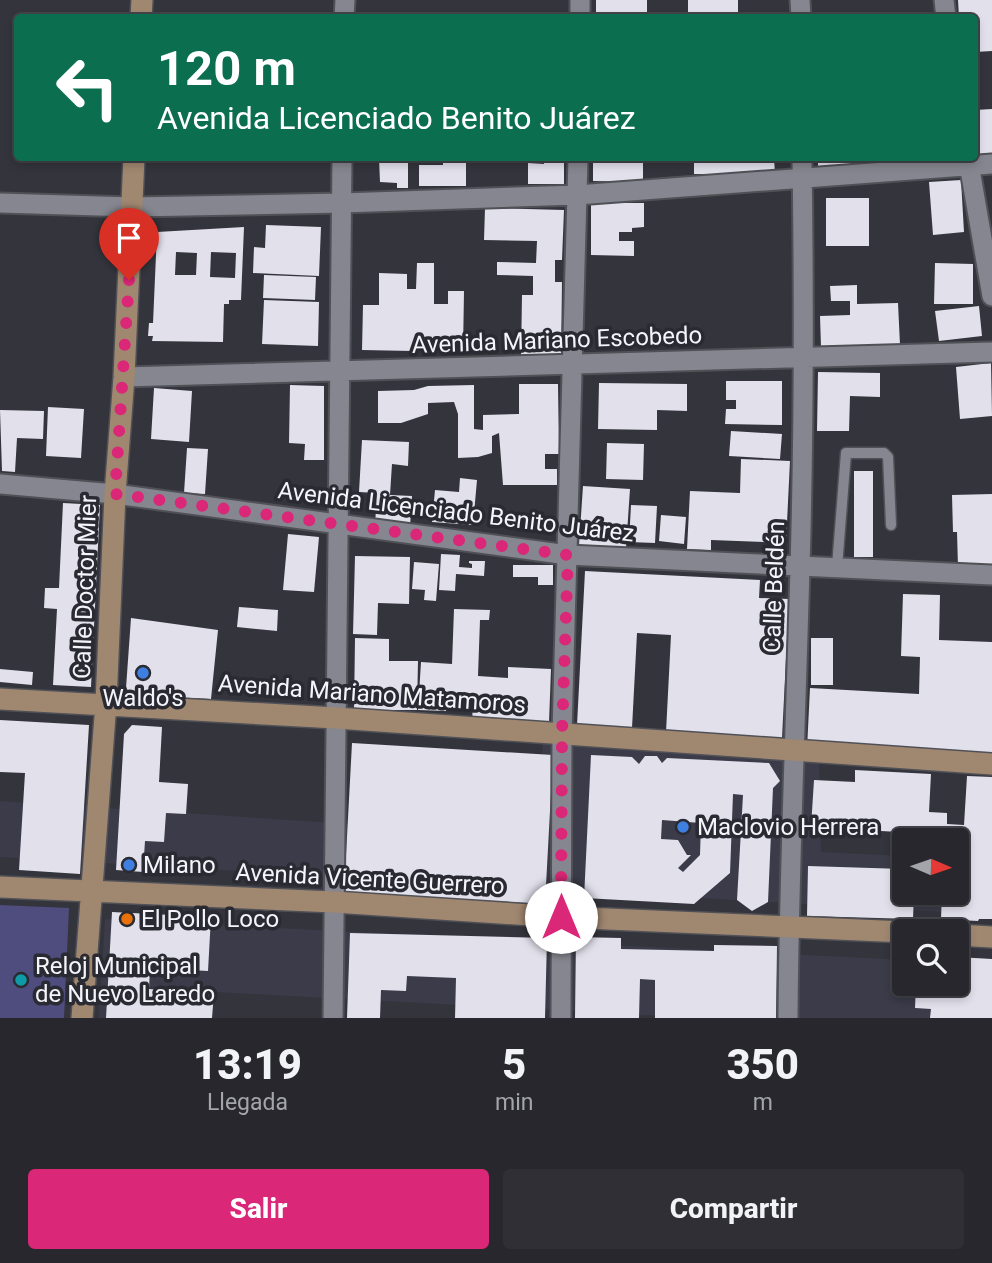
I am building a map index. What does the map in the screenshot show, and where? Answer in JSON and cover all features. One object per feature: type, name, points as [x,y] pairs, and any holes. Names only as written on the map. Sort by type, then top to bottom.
[{"type":"main road","name":"Calle Doctor Mier","points":[[82,1018],[106,703],[134,161]]},
{"type":"main road","name":"Avenida Mariano Matamoros","points":[[0,699],[336,718],[992,764]]},
{"type":"main road","name":"Avenida Vicente Guerrero","points":[[0,887],[892,932]]},
{"type":"main road","points":[[969,936],[992,937]]},
{"type":"street","points":[[333,1018],[342,161]]},
{"type":"street","points":[[561,1018],[562,733],[578,161]]},
{"type":"street","name":"Calle Beldén","points":[[788,1018],[792,751],[800,566],[802,161]]},
{"type":"street","points":[[0,203],[132,207],[577,195],[803,179],[968,161],[992,164]]},
{"type":"street","points":[[968,161],[992,296]]},
{"type":"street","name":"Avenida Mariano Escobedo","points":[[124,377],[992,352]]},
{"type":"street","name":"Avenida Licenciado Benito Juárez","points":[[0,484],[115,494],[568,555],[992,575]]},
{"type":"lane","points":[[837,567],[846,453],[884,453],[888,457],[891,526]]},
{"type":"shaded area","points":[[543,742],[819,756],[821,852],[892,855],[892,905],[970,905],[970,901],[992,915],[0,857],[0,801],[534,836]]},
{"type":"shaded area","points":[[0,905],[69,908],[64,1018],[0,1018]]},
{"type":"shaded area","points":[[105,919],[892,959],[892,996],[969,996],[992,1018],[702,1018],[140,986],[138,1018],[99,1018]]},
{"type":"building","points":[[596,0],[647,0],[647,14],[596,14]]},
{"type":"building","points":[[688,0],[738,0],[738,14],[688,14]]},
{"type":"building","points":[[958,0],[992,0],[992,51],[978,52],[978,14],[959,14]]},
{"type":"building","points":[[830,13],[865,13],[865,14]]},
{"type":"building","points":[[992,109],[992,154],[978,155],[978,110]]},
{"type":"building","points":[[379,161],[408,161],[408,188],[397,188],[397,183],[380,182]]},
{"type":"building","points":[[443,161],[466,161],[466,186],[419,186],[419,165],[443,165]]},
{"type":"building","points":[[544,161],[564,161],[564,184],[528,184],[528,163],[544,164]]},
{"type":"building","points":[[593,161],[643,161],[643,182],[593,181]]},
{"type":"building","points":[[694,161],[774,161],[775,174],[694,174]]},
{"type":"building","points":[[818,161],[854,161],[854,168],[818,168]]},
{"type":"building","points":[[961,180],[964,232],[933,235],[929,182]]},
{"type":"building","points":[[826,198],[869,198],[869,246],[826,246]]},
{"type":"building","points":[[591,203],[644,203],[644,227],[632,228],[632,232],[619,232],[619,241],[634,241],[634,256],[591,255]]},
{"type":"building","points":[[485,208],[564,210],[562,260],[555,260],[555,282],[562,282],[561,358],[521,357],[522,295],[533,295],[533,276],[497,275],[497,262],[536,263],[537,241],[484,240]]},
{"type":"building","points":[[266,225],[321,227],[319,276],[253,273],[254,247],[265,248]]},
{"type":"building","points":[[244,227],[241,300],[229,300],[229,304],[224,304],[223,342],[152,341],[153,336],[148,336],[149,323],[153,323],[157,232]],"holes":[[[176,252],[197,253],[196,275],[175,275]],[[211,252],[236,253],[235,278],[210,277]]]},
{"type":"building","points":[[417,263],[434,263],[434,304],[448,304],[448,291],[464,291],[463,352],[362,350],[363,305],[379,305],[379,273],[407,274],[407,289],[416,289]]},
{"type":"building","points":[[935,263],[973,264],[973,304],[934,304]]},
{"type":"building","points":[[264,275],[316,277],[315,300],[263,298]]},
{"type":"building","points":[[857,285],[857,304],[898,303],[900,345],[821,347],[820,316],[850,315],[850,301],[831,301],[830,286]]},
{"type":"building","points":[[264,300],[319,302],[318,346],[262,344]]},
{"type":"building","points":[[979,306],[982,336],[939,341],[935,311]]},
{"type":"building","points":[[991,363],[992,416],[960,419],[956,367]]},
{"type":"building","points":[[818,372],[880,373],[880,397],[850,396],[849,431],[817,431]]},
{"type":"building","points":[[726,381],[782,381],[782,425],[725,424],[726,409],[736,409],[736,400],[726,400]]},
{"type":"building","points":[[599,383],[687,384],[687,411],[657,410],[657,430],[598,429]]},
{"type":"building","points":[[519,384],[558,384],[559,454],[545,454],[545,469],[557,469],[557,485],[503,485],[499,433],[492,436],[492,453],[458,458],[458,414],[454,402],[428,403],[428,414],[401,423],[378,423],[378,391],[474,385],[474,429],[483,430],[483,415],[519,414]]},
{"type":"building","points":[[290,385],[324,386],[324,460],[304,460],[305,444],[289,443]]},
{"type":"building","points":[[154,388],[192,391],[189,442],[151,439]]},
{"type":"building","points":[[48,407],[84,409],[81,458],[46,456]]},
{"type":"building","points":[[0,410],[44,411],[43,439],[17,438],[15,472],[2,471]]},
{"type":"building","points":[[731,431],[782,434],[780,459],[729,456]]},
{"type":"building","points":[[362,440],[409,442],[408,466],[392,464],[390,495],[412,496],[410,527],[375,525],[377,493],[359,492]]},
{"type":"building","points":[[607,443],[644,444],[643,480],[606,479]]},
{"type":"building","points":[[187,448],[208,449],[205,494],[184,493]]},
{"type":"building","points":[[741,459],[790,461],[786,543],[711,540],[711,550],[687,549],[690,491],[740,493]]},
{"type":"building","points":[[854,471],[873,471],[873,557],[854,557]]},
{"type":"building","points":[[460,478],[477,480],[473,525],[432,522],[435,490],[459,492]]},
{"type":"building","points":[[583,486],[630,489],[626,548],[579,545]]},
{"type":"building","points":[[992,494],[992,566],[958,567],[952,495]]},
{"type":"building","points":[[63,503],[100,505],[91,687],[53,685],[57,609],[44,608],[45,588],[59,588]]},
{"type":"building","points":[[631,505],[657,506],[655,543],[629,542]]},
{"type":"building","points":[[661,515],[686,517],[684,544],[659,541]]},
{"type":"building","points":[[288,534],[319,537],[314,592],[283,590]]},
{"type":"building","points":[[441,554],[460,555],[459,567],[472,568],[469,561],[485,561],[484,576],[456,574],[455,591],[439,590]]},
{"type":"building","points":[[355,556],[410,557],[409,604],[378,603],[377,635],[353,634]]},
{"type":"building","points":[[414,562],[439,564],[436,601],[424,600],[425,590],[412,589]]},
{"type":"building","points":[[513,565],[553,565],[553,585],[538,585],[538,577],[513,577]]},
{"type":"building","points":[[585,571],[760,580],[759,598],[789,599],[782,738],[666,732],[671,635],[637,633],[632,728],[577,725]]},
{"type":"building","points":[[903,594],[940,595],[939,640],[992,642],[992,758],[807,749],[810,688],[919,694],[920,657],[901,656]]},
{"type":"building","points":[[239,607],[278,610],[277,631],[237,627]]},
{"type":"building","points":[[454,609],[490,610],[489,620],[480,620],[478,676],[508,678],[508,667],[551,669],[549,723],[472,720],[473,706],[447,705],[446,711],[418,710],[421,662],[452,664]]},
{"type":"building","points":[[131,618],[218,630],[211,699],[132,695],[126,688]]},
{"type":"building","points":[[355,638],[389,639],[389,661],[418,661],[417,710],[354,710]]},
{"type":"building","points":[[811,638],[833,638],[833,685],[811,685]]},
{"type":"building","points":[[0,669],[33,672],[32,685],[0,682]]},
{"type":"building","points":[[0,720],[89,725],[80,874],[19,870],[25,773],[0,772]]},
{"type":"building","points":[[132,725],[162,727],[159,782],[188,784],[186,814],[166,813],[164,842],[145,841],[143,872],[116,870],[124,734]]},
{"type":"building","points":[[352,743],[553,755],[545,904],[344,893]]},
{"type":"building","points":[[591,755],[632,757],[639,764],[645,756],[657,756],[662,763],[667,758],[769,763],[780,781],[773,788],[768,902],[752,911],[737,900],[743,795],[733,794],[730,873],[694,904],[584,898]],"holes":[[[662,820],[701,823],[700,855],[683,872],[678,868],[691,855],[687,855],[678,840],[661,839]]]},
{"type":"building","points":[[855,770],[931,774],[929,812],[947,813],[947,824],[964,825],[967,776],[992,777],[992,919],[941,919],[942,905],[970,905],[970,828],[892,828],[892,832],[811,827],[814,780],[855,782]]},
{"type":"building","points":[[808,866],[892,869],[892,905],[914,905],[913,919],[807,916]]},
{"type":"building","points":[[112,912],[211,917],[208,971],[150,968],[149,989],[214,993],[212,1018],[106,1018]]},
{"type":"building","points":[[350,933],[547,938],[545,1018],[455,1018],[456,978],[407,976],[406,991],[381,990],[380,1018],[347,1018]]},
{"type":"building","points":[[576,937],[621,938],[621,949],[714,951],[714,945],[777,946],[776,1018],[655,1018],[655,980],[640,979],[639,1018],[575,1018]]},
{"type":"building","points":[[969,958],[992,959],[992,1018],[930,1018],[931,1009],[915,1008],[916,996],[969,996]]},
{"type":"building","name":"Reloj Municipal de Nuevo Laredo","points":[[15,974],[26,975],[26,986],[15,986]]},
{"type":"place","name":"Waldo's","points":[[143,673]]},
{"type":"place","name":"Maclovio Herrera","points":[[683,827]]},
{"type":"place","name":"Milano","points":[[129,865]]},
{"type":"place","name":"El Pollo Loco","points":[[127,919]]},
{"type":"place","name":"Reloj Municipal de Nuevo Laredo","points":[[21,980]]},
{"type":"route","points":[[129,280],[115,494],[568,555],[562,733],[561,917]]}]
